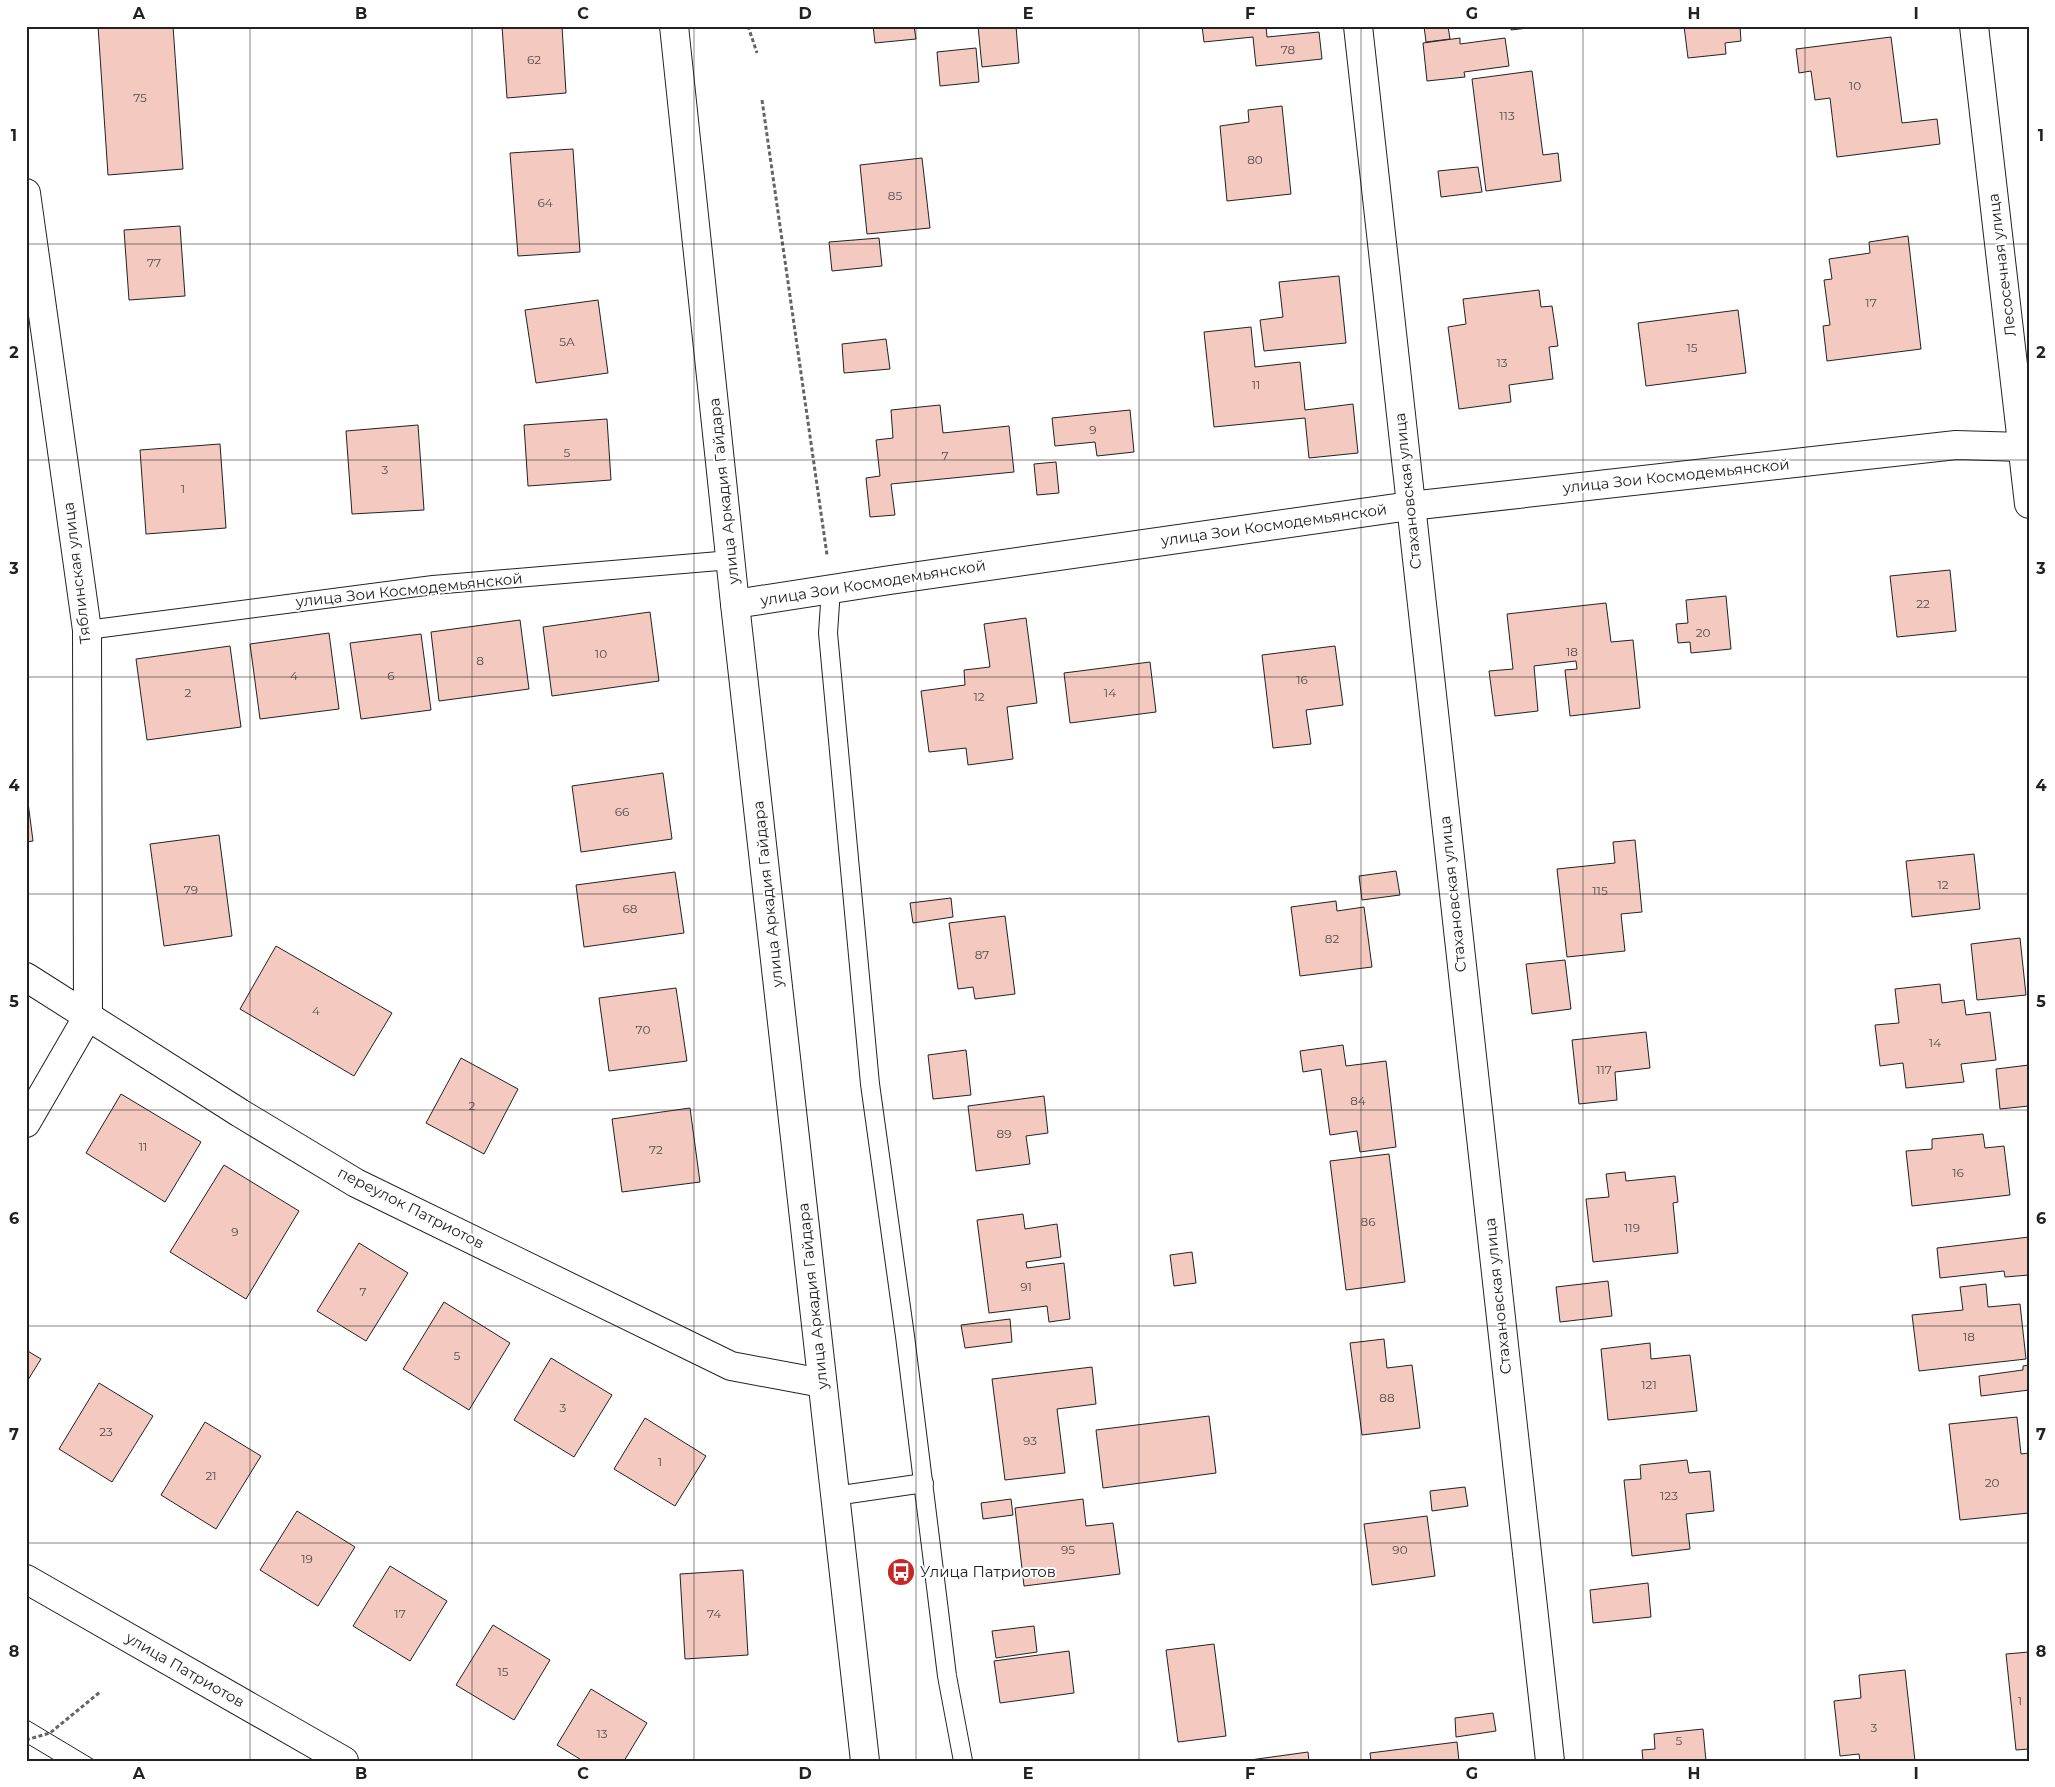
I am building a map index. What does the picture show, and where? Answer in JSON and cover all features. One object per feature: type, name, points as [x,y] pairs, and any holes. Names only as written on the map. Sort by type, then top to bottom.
[{"type":"street","name":"улица Аркадия Гайдара","points":[[674,26],[735,604],[865,1761]]},
{"type":"street","name":"Стахановская улица","points":[[1358,26],[1550,1761]]},
{"type":"street","name":"Лесосечная улица","points":[[1974,26],[2026,447],[2029,504]]},
{"type":"street","name":"Тяблинская улица","points":[[26,192],[87,630],[88,1016]]},
{"type":"street","name":"улица Зои Космодемьянской","points":[[735,604],[1410,506],[1956,445],[2026,447]]},
{"type":"street","name":"переулок Патриотов","points":[[26,977],[356,1183],[730,1366],[822,1382]]},
{"type":"street","points":[[26,1123],[88,1016]]},
{"type":"street","name":"улица Патриотов","points":[[26,1579],[344,1761]]},
{"type":"lane","name":"улица Зои Космодемьянской","points":[[87,630],[432,585],[731,560]]},
{"type":"lane","points":[[831,589],[828,633],[870,1084],[924,1483],[947,1676],[963,1761]]},
{"type":"lane","points":[[835,1496],[924,1483]]},
{"type":"path","points":[[748,26],[757,53]]},
{"type":"path","points":[[762,100],[831,589]]},
{"type":"path","points":[[26,1740],[50,1733],[100,1692]]},
{"type":"building","points":[[98,26],[173,26],[183,169],[108,175]]},
{"type":"building","points":[[502,26],[562,26],[566,93],[507,98]]},
{"type":"building","points":[[873,26],[914,26],[916,39],[875,43]]},
{"type":"building","points":[[978,26],[1016,26],[1019,63],[982,67]]},
{"type":"building","points":[[1202,26],[1266,26],[1267,37],[1319,32],[1322,59],[1256,66],[1253,37],[1204,42]]},
{"type":"building","points":[[1424,26],[1448,26],[1450,39],[1426,42]]},
{"type":"building","points":[[1511,26],[1545,26],[1511,30]]},
{"type":"building","points":[[1684,26],[1740,26],[1741,41],[1725,43],[1726,54],[1688,58]]},
{"type":"building","points":[[1891,37],[1902,123],[1937,119],[1940,144],[1837,157],[1830,98],[1815,100],[1811,71],[1799,73],[1796,49]]},
{"type":"building","points":[[1460,38],[1460,44],[1505,38],[1509,66],[1464,72],[1465,77],[1427,81],[1423,43]]},
{"type":"building","points":[[976,48],[979,82],[940,86],[937,52]]},
{"type":"building","points":[[1532,71],[1543,155],[1558,153],[1561,181],[1486,191],[1472,79]]},
{"type":"building","points":[[1282,106],[1291,194],[1227,201],[1220,126],[1249,122],[1248,110]]},
{"type":"building","points":[[573,149],[580,252],[518,256],[510,153]]},
{"type":"building","points":[[922,158],[930,228],[867,234],[860,165]]},
{"type":"building","points":[[1478,167],[1482,192],[1441,197],[1438,171]]},
{"type":"building","points":[[180,226],[185,296],[129,300],[124,230]]},
{"type":"building","points":[[1908,236],[1921,349],[1827,361],[1823,326],[1830,325],[1824,280],[1832,279],[1829,259],[1870,253],[1869,242]]},
{"type":"building","points":[[879,238],[882,266],[832,271],[829,242]]},
{"type":"building","points":[[1339,276],[1346,343],[1264,351],[1260,320],[1283,317],[1279,282]]},
{"type":"building","points":[[1539,290],[1541,307],[1552,306],[1558,346],[1549,347],[1553,379],[1509,385],[1511,402],[1459,409],[1448,327],[1466,324],[1463,299]]},
{"type":"building","points":[[598,300],[608,373],[536,383],[525,310]]},
{"type":"building","points":[[1738,310],[1746,373],[1646,386],[1638,323]]},
{"type":"building","points":[[1251,327],[1255,367],[1300,362],[1305,410],[1353,404],[1358,453],[1309,458],[1305,418],[1214,427],[1204,332]]},
{"type":"building","points":[[886,339],[890,369],[844,373],[842,344]]},
{"type":"building","points":[[940,405],[943,433],[1009,426],[1014,472],[891,484],[895,515],[870,517],[866,478],[880,476],[876,440],[893,438],[891,410]]},
{"type":"building","points":[[1130,410],[1134,452],[1097,456],[1095,442],[1055,446],[1052,418]]},
{"type":"building","points":[[607,419],[611,480],[528,486],[524,425]]},
{"type":"building","points":[[418,425],[424,510],[352,514],[346,431]]},
{"type":"building","points":[[220,444],[226,528],[146,534],[140,450]]},
{"type":"building","points":[[1056,462],[1059,493],[1037,495],[1034,464]]},
{"type":"building","points":[[1950,570],[1956,631],[1897,637],[1890,576]]},
{"type":"building","points":[[1726,596],[1731,649],[1691,653],[1690,642],[1678,643],[1676,624],[1688,623],[1686,600]]},
{"type":"building","points":[[1606,603],[1611,642],[1633,640],[1640,708],[1570,716],[1565,670],[1577,669],[1576,661],[1534,666],[1538,711],[1495,716],[1489,671],[1513,669],[1507,614]]},
{"type":"building","points":[[650,612],[659,681],[552,696],[543,627]]},
{"type":"building","points":[[1026,618],[1037,703],[1007,707],[1013,759],[968,765],[966,748],[929,752],[921,691],[965,685],[964,670],[990,667],[984,624]]},
{"type":"building","points":[[520,620],[529,689],[439,701],[431,632]]},
{"type":"building","points":[[329,633],[339,709],[260,719],[250,644]]},
{"type":"building","points":[[421,634],[431,710],[361,719],[350,643]]},
{"type":"building","points":[[230,646],[241,727],[147,740],[136,659]]},
{"type":"building","points":[[1335,646],[1343,705],[1306,710],[1311,744],[1273,748],[1262,655]]},
{"type":"building","points":[[1150,662],[1156,712],[1070,723],[1064,673]]},
{"type":"building","points":[[663,773],[672,839],[581,852],[572,786]]},
{"type":"building","points":[[26,787],[33,841],[26,842]]},
{"type":"building","points":[[219,835],[232,936],[164,946],[150,844]]},
{"type":"building","points":[[1635,840],[1642,912],[1621,914],[1625,951],[1567,957],[1557,869],[1615,863],[1613,842]]},
{"type":"building","points":[[1974,854],[1980,909],[1912,917],[1906,861]]},
{"type":"building","points":[[1396,871],[1400,895],[1362,900],[1359,876]]},
{"type":"building","points":[[675,872],[684,933],[584,947],[576,885]]},
{"type":"building","points":[[951,898],[953,917],[913,923],[910,903]]},
{"type":"building","points":[[1336,901],[1337,911],[1364,907],[1372,967],[1300,976],[1291,907]]},
{"type":"building","points":[[1005,916],[1015,994],[975,999],[973,987],[958,989],[949,923]]},
{"type":"building","points":[[2020,938],[2026,995],[1977,1000],[1971,944]]},
{"type":"building","points":[[276,946],[392,1013],[354,1076],[240,1009]]},
{"type":"building","points":[[1565,960],[1571,1009],[1532,1014],[1526,964]]},
{"type":"building","points":[[1940,984],[1942,1003],[1964,1000],[1966,1015],[1990,1012],[1996,1060],[1961,1064],[1964,1082],[1906,1088],[1903,1063],[1880,1066],[1875,1025],[1899,1023],[1895,989]]},
{"type":"building","points":[[676,988],[687,1061],[609,1071],[599,998]]},
{"type":"building","points":[[1646,1032],[1650,1068],[1615,1072],[1617,1100],[1579,1104],[1572,1040]]},
{"type":"building","points":[[1343,1045],[1346,1066],[1386,1061],[1396,1147],[1360,1152],[1357,1131],[1330,1135],[1321,1069],[1303,1072],[1300,1051]]},
{"type":"building","points":[[966,1050],[971,1095],[933,1099],[928,1055]]},
{"type":"building","points":[[461,1058],[518,1089],[484,1154],[426,1123]]},
{"type":"building","points":[[2029,1065],[2029,1106],[2000,1109],[1996,1069]]},
{"type":"building","points":[[121,1094],[201,1142],[165,1202],[86,1153]]},
{"type":"building","points":[[1044,1096],[1048,1133],[1026,1136],[1030,1164],[976,1171],[968,1106]]},
{"type":"building","points":[[690,1108],[700,1182],[622,1192],[612,1119]]},
{"type":"building","points":[[1983,1134],[1985,1148],[2004,1146],[2010,1195],[1912,1206],[1906,1151],[1932,1149],[1932,1139]]},
{"type":"building","points":[[1389,1154],[1405,1282],[1346,1290],[1330,1161]]},
{"type":"building","points":[[224,1165],[299,1211],[246,1299],[170,1252]]},
{"type":"building","points":[[1625,1172],[1626,1181],[1675,1176],[1678,1202],[1673,1203],[1678,1253],[1593,1262],[1586,1199],[1609,1197],[1606,1174]]},
{"type":"building","points":[[1023,1214],[1025,1229],[1057,1224],[1061,1257],[1026,1262],[1027,1268],[1064,1263],[1070,1319],[1049,1322],[1047,1306],[989,1313],[977,1220]]},
{"type":"building","points":[[2029,1237],[2029,1275],[2005,1277],[2004,1271],[1940,1278],[1937,1248]]},
{"type":"building","points":[[359,1243],[408,1273],[366,1341],[317,1311]]},
{"type":"building","points":[[1192,1252],[1196,1283],[1174,1286],[1170,1255]]},
{"type":"building","points":[[1608,1281],[1612,1316],[1560,1322],[1556,1287]]},
{"type":"building","points":[[1986,1284],[1988,1307],[2020,1304],[2026,1359],[1919,1371],[1912,1315],[1963,1310],[1960,1287]]},
{"type":"building","points":[[444,1302],[510,1343],[469,1410],[403,1369]]},
{"type":"building","points":[[1010,1319],[1012,1342],[965,1348],[961,1325]]},
{"type":"building","points":[[1384,1339],[1387,1368],[1412,1365],[1420,1428],[1362,1435],[1350,1343]]},
{"type":"building","points":[[1650,1343],[1651,1359],[1690,1355],[1697,1411],[1608,1420],[1601,1349]]},
{"type":"building","points":[[26,1350],[41,1359],[26,1383]]},
{"type":"building","points":[[551,1358],[612,1395],[574,1457],[514,1420]]},
{"type":"building","points":[[2029,1365],[2029,1390],[1981,1396],[1979,1376],[2023,1370],[2023,1366]]},
{"type":"building","points":[[1092,1367],[1096,1404],[1057,1409],[1065,1473],[1005,1480],[992,1379]]},
{"type":"building","points":[[99,1383],[153,1416],[112,1482],[59,1449]]},
{"type":"building","points":[[1209,1416],[1216,1473],[1103,1488],[1096,1430]]},
{"type":"building","points":[[2017,1417],[2021,1454],[2029,1453],[2029,1513],[1960,1520],[1949,1424]]},
{"type":"building","points":[[645,1418],[706,1456],[675,1506],[614,1469]]},
{"type":"building","points":[[205,1422],[261,1456],[216,1529],[161,1495]]},
{"type":"building","points":[[1687,1460],[1689,1473],[1710,1471],[1714,1511],[1686,1514],[1690,1549],[1632,1556],[1624,1480],[1641,1479],[1640,1465]]},
{"type":"building","points":[[1465,1487],[1468,1506],[1432,1511],[1430,1491]]},
{"type":"building","points":[[1011,1499],[1013,1515],[983,1519],[981,1503]]},
{"type":"building","points":[[1083,1499],[1086,1526],[1113,1523],[1120,1574],[1024,1586],[1015,1508]]},
{"type":"building","points":[[297,1511],[355,1547],[318,1606],[260,1570]]},
{"type":"building","points":[[1427,1516],[1435,1576],[1372,1585],[1364,1524]]},
{"type":"building","points":[[390,1566],[447,1601],[410,1661],[353,1626]]},
{"type":"building","points":[[743,1570],[748,1655],[685,1659],[680,1574]]},
{"type":"building","points":[[1648,1583],[1651,1617],[1593,1623],[1590,1590]]},
{"type":"building","points":[[493,1625],[550,1660],[514,1720],[456,1685]]},
{"type":"building","points":[[1034,1626],[1037,1652],[996,1658],[992,1631]]},
{"type":"building","points":[[1214,1644],[1226,1736],[1178,1742],[1166,1650]]},
{"type":"building","points":[[1069,1651],[1074,1693],[1000,1703],[994,1661]]},
{"type":"building","points":[[2029,1652],[2029,1749],[2016,1750],[2006,1654]]},
{"type":"building","points":[[1905,1670],[1915,1761],[1860,1761],[1859,1754],[1840,1756],[1834,1701],[1861,1698],[1859,1675]]},
{"type":"building","points":[[591,1689],[647,1723],[624,1761],[583,1761],[557,1745]]},
{"type":"building","points":[[1493,1713],[1496,1731],[1456,1737],[1455,1718]]},
{"type":"building","points":[[1703,1729],[1706,1761],[1643,1761],[1642,1750],[1655,1749],[1654,1734]]},
{"type":"building","points":[[1457,1742],[1459,1761],[1371,1761],[1370,1753]]},
{"type":"building","points":[[1308,1752],[1309,1761],[1250,1761],[1250,1760]]},
{"type":"tram line","points":[[26,1719],[96,1761]]},
{"type":"tram line","points":[[26,1743],[56,1761]]},
{"type":"place","name":"Улица Патриотов","points":[[901,1572]]}]
